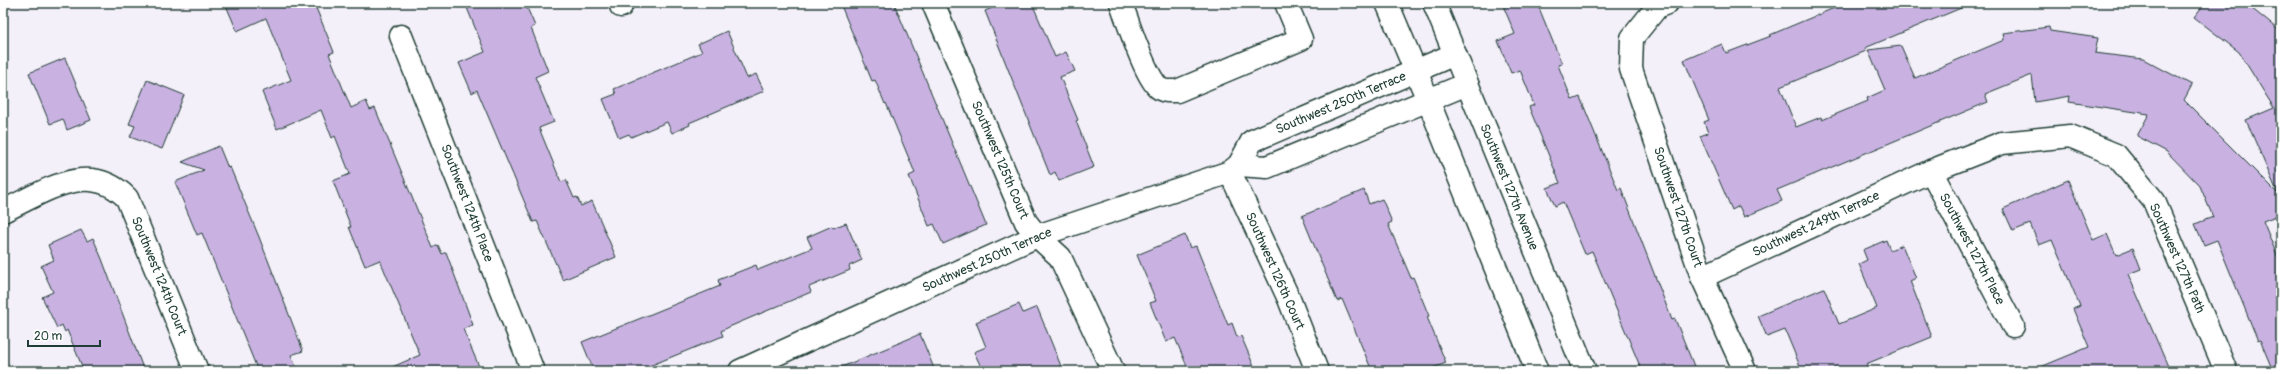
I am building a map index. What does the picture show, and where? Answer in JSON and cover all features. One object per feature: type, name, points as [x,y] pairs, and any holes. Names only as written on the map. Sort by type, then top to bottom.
[{"type":"street","name":"Southwest 125th Court","points":[[933,3],[1026,222],[1037,236],[1060,257],[1113,371]]},
{"type":"street","points":[[1121,3],[1151,77],[1159,88],[1165,91],[1177,90],[1301,39],[1286,3]]},
{"type":"street","points":[[1387,3],[1428,100],[1537,371]]},
{"type":"street","name":"Southwest 127th Avenue","points":[[1434,3],[1585,371]]},
{"type":"street","name":"Southwest 127th Court","points":[[1667,3],[1657,7],[1632,38],[1631,69],[1702,277],[1745,371]]},
{"type":"street","name":"Southwest 124th Place","points":[[401,36],[533,371]]},
{"type":"street","name":"Southwest 250th Terrace","points":[[1234,168],[1252,140],[1455,54]]},
{"type":"street","name":"Southwest 250th Terrace","points":[[740,371],[1037,236],[1234,168],[1267,167],[1467,84]]},
{"type":"street","name":"Southwest 127th Path","points":[[1931,171],[2002,143],[2070,136],[2116,155],[2154,201],[2226,371]]},
{"type":"street","name":"Southwest 126th Court","points":[[1234,168],[1289,299],[1317,371]]},
{"type":"street","name":"Southwest 249th Terrace","points":[[1702,277],[1931,171]]},
{"type":"street","name":"Southwest 127th Place","points":[[1931,171],[2013,326]]},
{"type":"street","name":"Southwest 124th Court","points":[[3,211],[74,180],[94,179],[115,186],[127,198],[197,371]]},
{"type":"building","points":[[225,3],[314,3],[334,52],[329,54],[351,108],[366,101],[370,110],[375,108],[433,248],[438,245],[442,254],[446,252],[473,325],[463,329],[481,371],[383,371],[420,355],[380,260],[365,266],[349,227],[351,227],[333,181],[350,174],[335,136],[332,138],[321,110],[277,129],[262,92],[291,80],[266,18],[237,31]]},
{"type":"building","points":[[465,3],[525,3],[535,26],[531,28],[548,71],[535,77],[554,122],[539,128],[561,182],[566,180],[574,198],[577,197],[581,206],[592,201],[616,257],[563,280],[537,221],[533,222],[477,90],[472,93],[459,63],[485,52]]},
{"type":"building","points":[[840,3],[894,3],[986,225],[943,244],[934,224],[929,226],[909,176],[915,173],[886,103],[885,104],[875,80],[872,81]]},
{"type":"building","points":[[1003,3],[1032,3],[1055,57],[1066,52],[1075,71],[1060,77],[1078,120],[1076,121],[1094,167],[1059,181],[1055,172],[1050,175],[985,11]]},
{"type":"building","points":[[1502,3],[1537,3],[1562,64],[1558,65],[1572,100],[1580,97],[1618,190],[1621,188],[1672,320],[1675,319],[1696,371],[1642,371],[1592,251],[1585,254],[1563,202],[1555,206],[1547,188],[1560,183],[1529,107],[1534,105],[1520,70],[1511,73],[1498,41],[1515,34]]},
{"type":"building","points":[[1846,3],[1973,3],[1865,48],[1866,51],[1780,87],[1796,127],[1821,117],[1822,120],[1868,101],[1867,98],[1885,90],[1868,50],[1901,46],[1915,78],[2004,40],[2003,33],[2049,27],[2050,31],[2098,38],[2095,53],[2143,59],[2192,85],[2184,100],[2278,194],[2246,120],[2274,108],[2239,52],[2194,17],[2205,3],[2245,3],[2281,32],[2281,214],[2263,221],[2281,265],[2281,371],[2273,371],[2260,340],[2258,341],[2217,240],[2204,245],[2195,224],[2213,217],[2200,186],[2167,152],[2137,136],[2149,114],[2069,102],[2070,96],[2035,102],[2032,75],[1985,94],[1988,102],[1777,190],[1782,201],[1744,217],[1739,206],[1732,210],[1700,136],[1708,133],[1704,122],[1709,120],[1684,60],[1722,44],[1726,53],[1771,36],[1770,35]]},
{"type":"building","points":[[727,31],[747,78],[756,74],[764,91],[689,123],[690,125],[672,133],[667,122],[631,137],[629,134],[619,138],[603,99],[616,94],[614,89],[702,52],[698,44]]},
{"type":"building","points":[[65,58],[91,120],[67,130],[63,119],[50,124],[29,73]]},
{"type":"building","points":[[147,80],[184,95],[162,149],[130,137],[135,126],[129,124]]},
{"type":"building","points":[[219,146],[228,168],[230,167],[259,237],[303,351],[291,355],[298,371],[258,371],[202,233],[197,235],[175,182],[204,170],[182,162]]},
{"type":"building","points":[[2068,180],[2093,240],[2107,234],[2116,255],[2133,248],[2141,269],[2128,274],[2170,371],[2031,371],[2089,347],[2073,309],[2080,306],[2052,240],[2039,245],[2030,224],[2013,231],[2003,209]]},
{"type":"building","points":[[1364,190],[1369,204],[1382,199],[1392,222],[1388,224],[1411,278],[1413,277],[1429,316],[1427,317],[1446,363],[1425,371],[1372,371],[1342,299],[1337,301],[1302,216]]},
{"type":"building","points":[[846,223],[862,260],[849,266],[850,270],[809,287],[811,292],[721,331],[723,336],[637,371],[594,371],[582,342],[720,286],[718,280],[756,265],[758,270],[812,248],[807,237],[832,226],[833,228]]},
{"type":"building","points":[[81,230],[87,241],[93,238],[144,371],[84,371],[67,330],[65,332],[62,325],[57,328],[42,297],[53,292],[41,266],[54,260],[48,245]]},
{"type":"building","points":[[1185,235],[1190,248],[1196,246],[1228,325],[1232,323],[1237,337],[1241,336],[1256,371],[1189,371],[1175,338],[1166,342],[1150,303],[1156,301],[1137,255]]},
{"type":"building","points":[[1886,240],[1890,250],[1902,245],[1916,278],[1910,281],[1932,337],[1866,364],[1869,371],[1802,371],[1785,330],[1767,337],[1758,316],[1824,288],[1839,324],[1877,308],[1859,264],[1867,260],[1863,250]]},
{"type":"building","points":[[1019,304],[1023,313],[1037,307],[1063,371],[983,371],[974,352],[986,347],[976,322]]},
{"type":"building","points":[[920,334],[935,371],[832,371],[894,345]]}]
